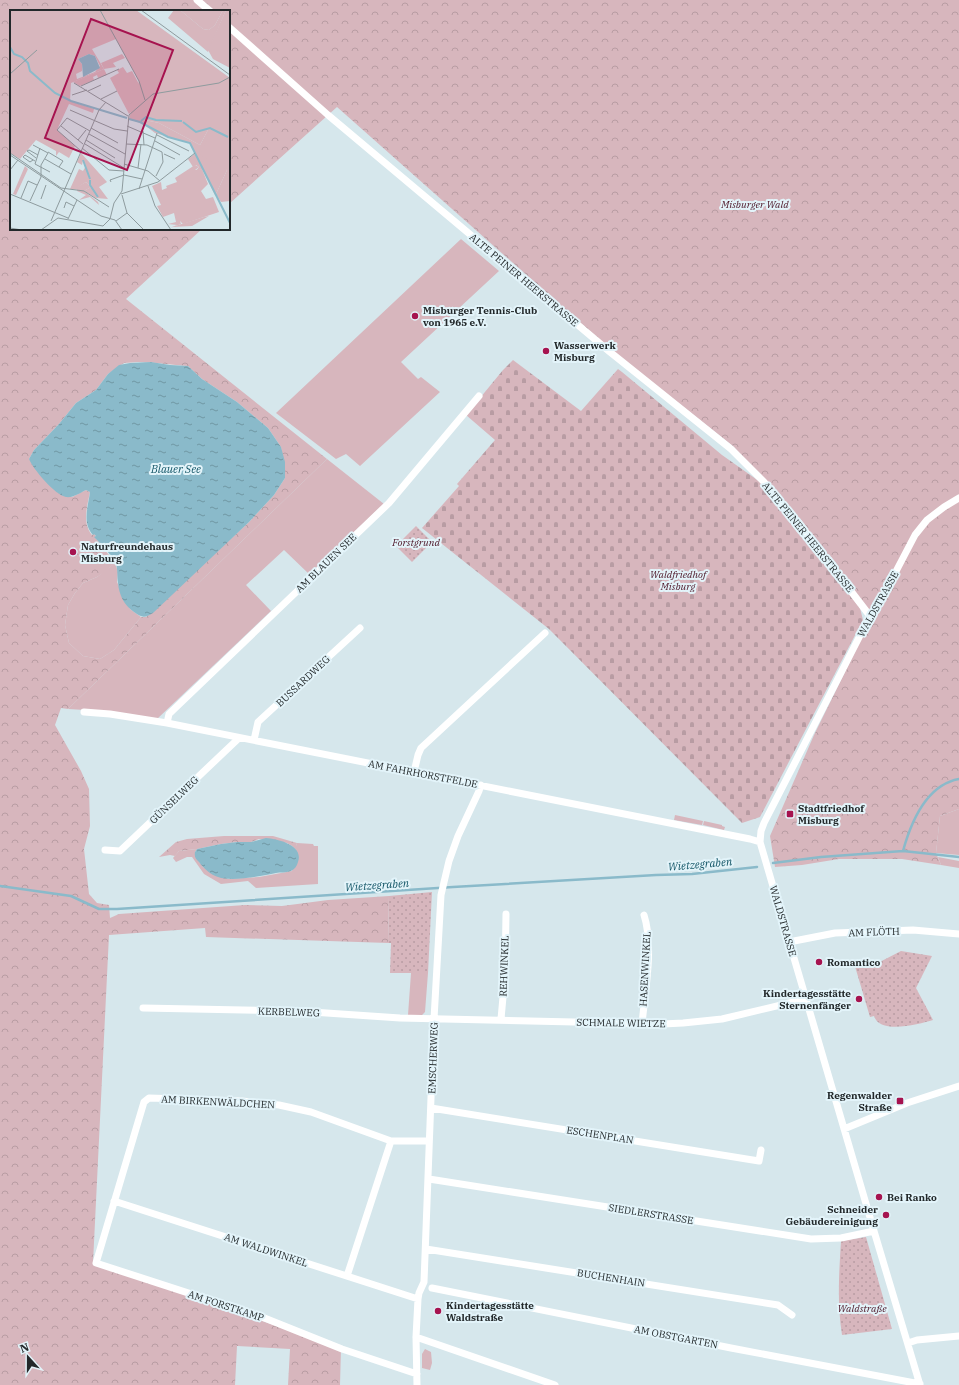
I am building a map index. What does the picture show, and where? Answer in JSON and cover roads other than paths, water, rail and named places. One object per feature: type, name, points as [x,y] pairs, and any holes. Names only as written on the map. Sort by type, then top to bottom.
[{"type":"street","points":[[197,0],[209,10]]},
{"type":"street","name":"ALTE PEINER HEERSTRASSE","points":[[230,28],[328,115],[615,356],[731,449],[764,482],[798,522],[870,616]]},
{"type":"street","name":"AM BLAUEN SEE","points":[[167,723],[169,714],[389,503],[479,396]]},
{"type":"street","name":"WALDSTRASSE","points":[[920,1385],[760,842],[761,831],[764,823],[870,616],[881,600],[915,535],[927,520],[959,498]]},
{"type":"street","name":"BUSSARDWEG","points":[[254,740],[258,722],[360,628]]},
{"type":"street","points":[[414,772],[421,748],[545,633]]},
{"type":"street","name":"AM FAHRHORSTFELDE","points":[[84,712],[110,714],[167,723],[760,842]]},
{"type":"street","name":"GÜNSELWEG","points":[[105,850],[120,851],[239,738]]},
{"type":"street","name":"EMSCHERWEG","points":[[416,1337],[418,1299],[424,1282],[426,1249],[434,1019],[442,892],[449,861],[458,836],[481,785]]},
{"type":"street","name":"REHWINKEL","points":[[502,1019],[505,975],[506,914]]},
{"type":"street","name":"HASENWINKEL","points":[[642,1024],[647,976],[648,948],[647,927],[644,915]]},
{"type":"street","name":"AM FLÖTH","points":[[789,942],[835,933],[913,930],[959,934]]},
{"type":"street","name":"SCHMALE WIETZE","points":[[434,1019],[502,1019],[642,1024],[683,1023],[722,1019],[806,999]]},
{"type":"street","name":"KERBELWEG","points":[[143,1008],[297,1012],[434,1019]]},
{"type":"street","points":[[844,1128],[907,1103],[959,1086]]},
{"type":"street","name":"AM BIRKENWÄLDCHEN","points":[[114,1201],[143,1104],[149,1098],[242,1101],[280,1105],[311,1112],[392,1141],[430,1142]]},
{"type":"street","name":"ESCHENPLAN","points":[[431,1108],[759,1160],[761,1150]]},
{"type":"street","points":[[348,1276],[392,1141]]},
{"type":"street","name":"SIEDLERSTRASSE","points":[[429,1179],[811,1239],[841,1238],[874,1231]]},
{"type":"street","name":"AM WALDWINKEL","points":[[114,1201],[418,1299]]},
{"type":"street","name":"AM FORSTKAMP","points":[[114,1201],[96,1263],[262,1318],[342,1349],[417,1374]]},
{"type":"street","name":"BUCHENHAIN","points":[[426,1249],[778,1305],[792,1316]]},
{"type":"street","name":"AM OBSTGARTEN","points":[[432,1288],[920,1385]]},
{"type":"street","points":[[908,1343],[918,1340],[959,1336]]},
{"type":"street","points":[[417,1385],[416,1337],[555,1385]]},
{"type":"water","name":"Blauer See","points":[[151,362],[188,366],[202,379],[237,402],[268,428],[281,447],[285,462],[285,478],[274,495],[249,522],[153,613],[144,617],[134,612],[125,603],[120,592],[116,564],[90,530],[87,515],[90,492],[86,490],[71,497],[61,495],[45,481],[29,459],[34,450],[59,424],[76,403],[96,390],[108,374],[119,365]]},
{"type":"water","points":[[266,838],[277,840],[294,847],[299,856],[297,865],[294,869],[287,872],[263,876],[231,879],[215,876],[207,871],[195,857],[195,852],[197,849],[221,844],[251,842]]},
{"type":"waterway","points":[[903,851],[910,828],[922,806],[937,789],[947,783],[959,779]]},
{"type":"waterway","name":"Wietzegraben","points":[[773,863],[821,857],[903,851],[959,857]]},
{"type":"waterway","name":"Wietzegraben","points":[[0,886],[71,896],[99,909],[117,909],[453,887],[692,874],[757,867]]},
{"type":"place","name":"Misburger Tennis-Club von 1965 e.V.","points":[[415,316]]},
{"type":"place","name":"Wasserwerk Misburg","points":[[546,351]]},
{"type":"place","name":"Naturfreundehaus Misburg","points":[[73,552]]},
{"type":"place","name":"Stadtfriedhof Misburg","points":[[790,814]]},
{"type":"place","name":"Romantico","points":[[819,962]]},
{"type":"place","name":"Kindertagesstätte Sternenfänger","points":[[859,999]]},
{"type":"place","name":"Regenwalder Straße","points":[[900,1101]]},
{"type":"place","name":"Bei Ranko","points":[[879,1197]]},
{"type":"place","name":"Schneider Gebäudereinigung","points":[[886,1215]]},
{"type":"place","name":"Kindertagesstätte Waldstraße","points":[[438,1311]]},
{"type":"park label","name":"Misburger Wald","points":[[755,204]]},
{"type":"park label","name":"Forstgrund","points":[[416,542]]},
{"type":"park label","name":"Waldfriedhof Misburg","points":[[678,580]]},
{"type":"park label","name":"Waldstraße","points":[[862,1308]]}]
